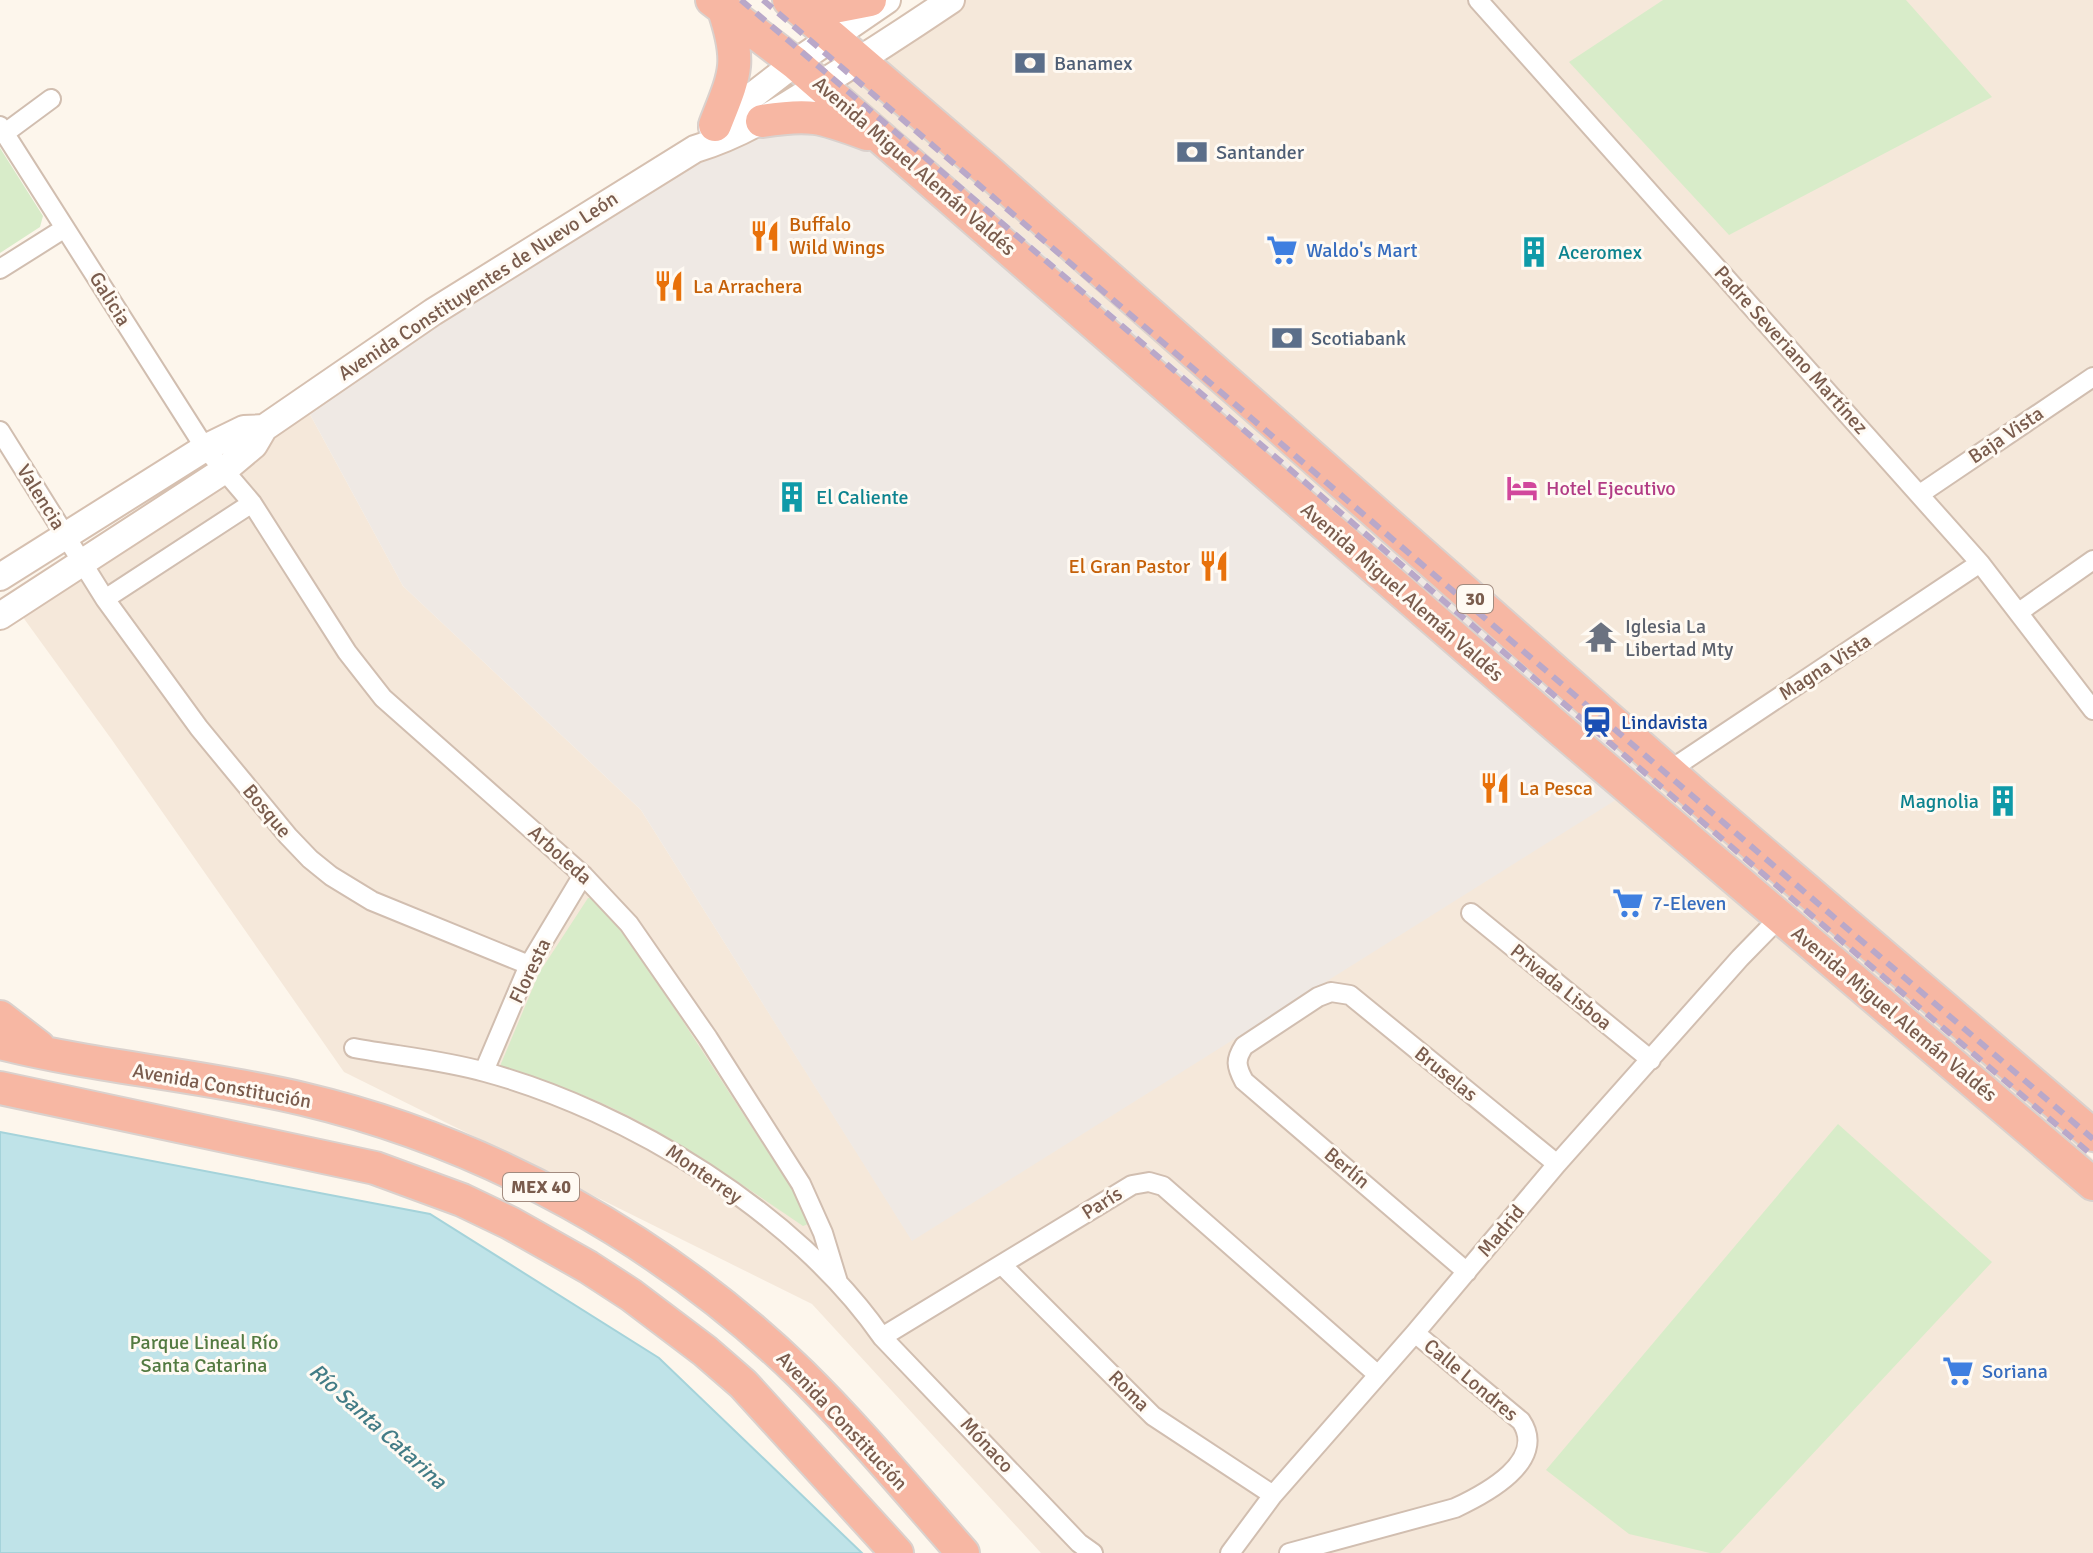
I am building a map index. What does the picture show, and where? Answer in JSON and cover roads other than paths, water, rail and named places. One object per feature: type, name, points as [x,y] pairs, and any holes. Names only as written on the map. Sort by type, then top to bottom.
[{"type":"highway","name":"Avenida Miguel Alemán Valdés","points":[[789,0],[1698,797],[2093,1135]]},
{"type":"highway","points":[[801,0],[839,6],[870,0]]},
{"type":"highway","name":"Avenida Miguel Alemán Valdés","points":[[718,5],[821,84],[1549,720],[2093,1184]]},
{"type":"highway","points":[[705,137],[735,68],[734,40],[718,5]]},
{"type":"highway","points":[[762,121],[817,116],[884,141]]},
{"type":"highway","points":[[1549,720],[1572,717],[1649,774],[1659,775],[1670,770]]},
{"type":"highway","points":[[1698,797],[1724,837],[1766,876],[1775,891],[1780,917],[1812,915],[1826,923],[1867,959],[1880,966],[1896,966]]},
{"type":"highway","points":[[0,1017],[51,1056]]},
{"type":"highway","name":"Avenida Constitución","points":[[0,1043],[51,1056],[305,1100],[453,1147],[546,1190],[657,1257],[761,1337],[836,1409],[963,1553]]},
{"type":"highway","points":[[2034,1085],[2042,1107],[2093,1155]]},
{"type":"highway","name":"MEX 40","points":[[0,1088],[375,1168],[462,1200],[510,1223],[610,1281],[705,1351],[743,1384],[897,1553]]},
{"type":"main road","name":"Avenida Constituyentes de Nuevo León","points":[[0,616],[223,471],[254,445],[264,428],[409,328],[705,137],[795,63],[887,0]]},
{"type":"main road","name":"Avenida Constituyentes de Nuevo León","points":[[705,137],[720,141],[762,121],[860,62],[951,0]]},
{"type":"main road","name":"Avenida Constituyentes de Nuevo León","points":[[0,577],[205,448],[244,429],[264,428]]},
{"type":"street","name":"Padre Severiano Martínez","points":[[1478,0],[1980,563],[2093,710]]},
{"type":"street","points":[[2,129],[51,99]]},
{"type":"street","name":"Galicia","points":[[2,129],[205,448],[223,471]]},
{"type":"street","points":[[0,269],[65,228]]},
{"type":"street","name":"Baja Vista","points":[[1920,494],[2093,377]]},
{"type":"street","name":"Valencia","points":[[0,431],[82,563]]},
{"type":"street","name":"Arboleda","points":[[223,471],[252,503],[347,652],[383,698],[583,875],[629,924],[708,1038],[801,1184],[823,1233],[838,1282]]},
{"type":"street","points":[[105,599],[252,503]]},
{"type":"street","points":[[2019,612],[2093,560]]},
{"type":"street","name":"Bosque","points":[[82,563],[199,728],[310,859],[372,901],[529,965]]},
{"type":"street","name":"Magna Vista","points":[[1670,770],[1980,563]]},
{"type":"street","name":"Floresta","points":[[484,1071],[529,965],[583,875]]},
{"type":"street","name":"Privada Lisboa","points":[[1471,913],[1651,1060]]},
{"type":"street","name":"Madrid","points":[[1230,1553],[1273,1495],[1557,1164],[1780,917]]},
{"type":"street","name":"Berlín","points":[[1331,992],[1318,997],[1244,1046],[1236,1059],[1237,1069],[1244,1081],[1467,1272]]},
{"type":"street","name":"Bruselas","points":[[1331,992],[1350,995],[1557,1164]]},
{"type":"street","name":"Monterrey","points":[[354,1048],[484,1071],[613,1121],[670,1149],[798,1244],[863,1309],[882,1337]]},
{"type":"street","name":"París","points":[[882,1337],[1132,1185],[1149,1182],[1163,1186],[1378,1375]]},
{"type":"street","name":"Roma","points":[[1002,1265],[1153,1416],[1273,1495]]},
{"type":"street","name":"Calle Londres","points":[[1289,1553],[1455,1508],[1479,1496],[1518,1466],[1526,1453],[1529,1438],[1521,1421],[1415,1333]]},
{"type":"street","name":"Mónaco","points":[[882,1337],[1079,1543],[1093,1553]]},
{"type":"water","name":"Río Santa Catarina","points":[[0,1132],[430,1214],[659,1358],[862,1553],[0,1553]]},
{"type":"railway","points":[[741,0],[2093,1156]]},
{"type":"railway","points":[[763,0],[2093,1139]]},
{"type":"place","name":"Banamex","points":[[1030,63]]},
{"type":"place","name":"Santander","points":[[1192,152]]},
{"type":"place","name":"Buffalo Wild Wings","points":[[765,236]]},
{"type":"place","name":"Waldo's Mart","points":[[1282,250]]},
{"type":"place","name":"Aceromex","points":[[1534,252]]},
{"type":"place","name":"La Arrachera","points":[[669,286]]},
{"type":"place","name":"Scotiabank","points":[[1287,338]]},
{"type":"place","name":"Hotel Ejecutivo","points":[[1522,488]]},
{"type":"place","name":"El Caliente","points":[[792,497]]},
{"type":"place","name":"El Gran Pastor","points":[[1214,566]]},
{"type":"place","name":"Iglesia La Libertad Mty","points":[[1601,637]]},
{"type":"place","name":"Lindavista","points":[[1597,722]]},
{"type":"place","name":"La Pesca","points":[[1495,788]]},
{"type":"place","name":"Magnolia","points":[[2003,801]]},
{"type":"place","name":"7-Eleven","points":[[1628,903]]},
{"type":"place","name":"Soriana","points":[[1958,1371]]},
{"type":"park label","name":"Parque Lineal Río Santa Catarina","points":[[204,1354]]}]
